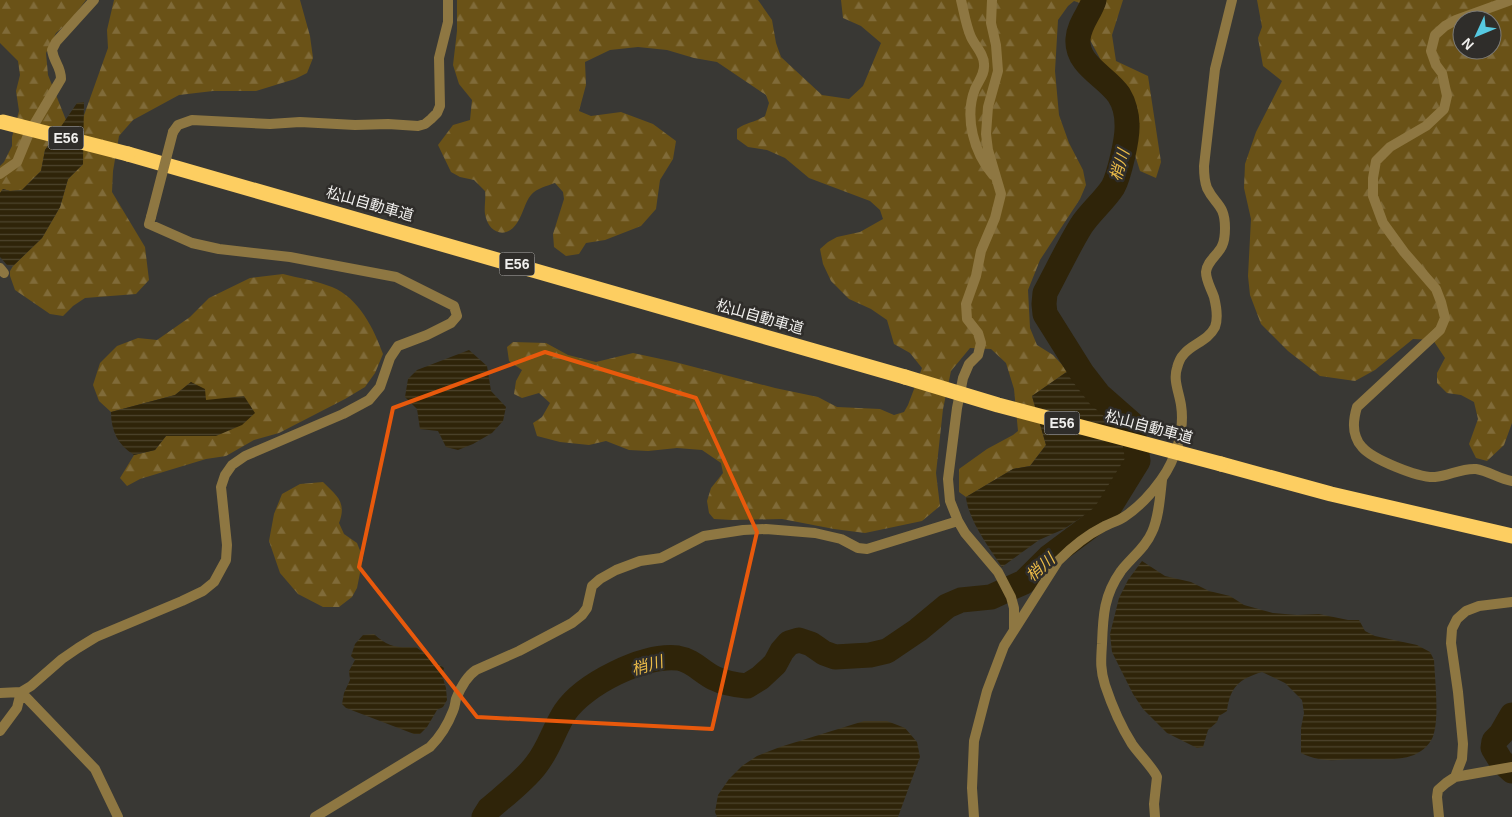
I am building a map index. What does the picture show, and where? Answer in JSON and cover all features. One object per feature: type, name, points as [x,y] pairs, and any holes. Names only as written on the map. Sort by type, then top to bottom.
[{"type":"highway","name":"松山自動車道","points":[[2,121],[128,154],[998,405],[1330,494],[1512,536]]},
{"type":"street","points":[[0,174],[17,162],[30,133],[61,79],[61,71],[53,59],[52,50],[56,42],[94,0]]},
{"type":"street","points":[[0,694],[21,692],[31,686],[62,659],[90,641],[182,601],[203,591],[214,582],[226,560],[227,545],[221,487],[225,475],[232,465],[245,456],[343,414],[369,400],[380,387],[390,358],[398,346],[451,323],[457,316],[454,306],[396,277],[290,258],[219,249],[192,242],[149,224],[173,132],[178,125],[192,120],[270,124],[300,122],[418,126],[425,124],[437,113],[440,106],[439,58],[448,22],[448,0]]},
{"type":"street","points":[[961,0],[971,36],[982,54],[984,64],[982,78],[975,89],[972,109],[972,131],[977,149],[985,166],[996,177]]},
{"type":"street","points":[[992,0],[991,23],[996,46],[998,72],[988,107],[986,134],[988,150],[1001,194],[995,218],[981,251],[976,276],[966,304],[966,319],[978,333],[981,343],[978,355],[969,364],[963,378],[956,408],[948,479],[950,501],[958,521],[965,533],[998,572],[1011,596],[1014,608],[1014,630]]},
{"type":"street","points":[[974,817],[974,741],[987,691],[1004,646],[1058,561],[1092,534],[1104,526],[1123,518],[1141,503],[1162,479],[1170,465],[1180,437],[1182,423],[1181,406],[1175,381],[1177,368],[1184,354],[1206,338],[1215,326],[1214,298],[1208,283],[1206,270],[1211,260],[1222,247],[1225,229],[1224,212],[1208,190],[1204,179],[1204,166],[1215,69],[1232,0]]},
{"type":"street","points":[[1511,0],[1456,20],[1445,26],[1435,35],[1431,51],[1436,65],[1442,74],[1447,96],[1444,110],[1426,126],[1390,147],[1376,161],[1373,178],[1373,196],[1383,223],[1404,252],[1436,289],[1442,302],[1445,318],[1440,330],[1357,407],[1353,420],[1355,436],[1362,447],[1371,454],[1407,472],[1425,477],[1437,477],[1467,469],[1478,470],[1512,481]]},
{"type":"street","points":[[1155,817],[1156,773],[1137,750],[1121,726],[1100,667],[1100,656],[1106,603],[1122,571],[1152,533],[1156,522],[1162,479]]},
{"type":"street","points":[[315,817],[430,747],[442,731],[470,674],[520,651],[572,623],[586,608],[592,586],[600,578],[616,570],[640,561],[662,558],[704,536],[743,530],[766,529],[815,533],[841,539],[858,548],[867,549],[958,521]]},
{"type":"street","points":[[1455,777],[1462,759],[1463,744],[1451,643],[1452,629],[1457,619],[1466,610],[1479,606],[1512,602]]},
{"type":"street","points":[[0,731],[17,708],[21,692]]},
{"type":"street","points":[[21,692],[95,769],[118,817]]},
{"type":"street","points":[[1439,817],[1436,797],[1438,790],[1455,777],[1512,767]]},
{"type":"highlighted area","points":[[545,352],[696,398],[757,532],[712,729],[477,717],[359,567],[393,408]]},
{"type":"green space","points":[[0,0],[86,0],[70,21],[56,33],[46,53],[48,75],[66,120],[45,150],[41,171],[22,190],[10,191],[3,189],[0,193],[0,166],[12,146],[12,137],[19,111],[16,91],[20,75],[18,61],[0,43]]},
{"type":"green space","points":[[114,0],[300,0],[310,36],[313,58],[307,73],[295,79],[256,91],[213,91],[179,95],[133,120],[119,136],[113,171],[112,192],[145,247],[149,280],[136,294],[85,298],[63,316],[50,314],[15,290],[10,271],[42,238],[60,207],[68,179],[83,164],[83,118],[108,48],[107,30]]},
{"type":"green space","points":[[457,0],[758,0],[772,20],[776,43],[781,57],[822,95],[849,99],[863,86],[881,43],[861,26],[843,18],[841,0],[1123,0],[1112,35],[1116,61],[1148,76],[1161,162],[1156,178],[1140,171],[1135,155],[1131,119],[1133,106],[1128,95],[1111,79],[1089,38],[1091,20],[1089,10],[1083,4],[1074,1],[1058,20],[1055,71],[1059,115],[1069,143],[1083,170],[1086,185],[1080,199],[1040,260],[1028,290],[1030,328],[1037,345],[1053,355],[1068,371],[1032,396],[1046,445],[1030,466],[1013,469],[966,497],[959,492],[959,469],[987,449],[1018,431],[1014,389],[1006,363],[991,349],[970,348],[951,371],[943,409],[936,473],[940,506],[922,521],[865,533],[782,519],[714,519],[709,513],[707,501],[711,488],[723,473],[721,463],[702,450],[677,448],[648,451],[629,450],[606,441],[589,445],[560,442],[537,436],[533,423],[542,417],[550,403],[539,393],[522,398],[514,394],[516,381],[522,370],[509,361],[507,347],[513,342],[546,343],[568,355],[596,362],[633,353],[818,397],[837,407],[880,409],[894,415],[904,412],[922,368],[910,353],[894,344],[887,320],[871,309],[849,299],[831,281],[823,264],[820,249],[837,237],[860,232],[883,219],[880,210],[870,201],[809,178],[785,158],[767,150],[748,147],[737,139],[737,129],[765,116],[769,103],[766,95],[717,62],[667,50],[638,47],[610,50],[585,62],[586,85],[579,111],[591,116],[621,112],[653,124],[676,141],[673,159],[660,180],[656,209],[641,226],[605,240],[586,243],[579,254],[566,256],[554,247],[553,234],[564,199],[563,192],[555,183],[539,189],[531,195],[513,228],[503,233],[494,230],[487,221],[485,214],[485,191],[474,180],[460,177],[451,172],[438,145],[453,125],[470,120],[472,100],[459,84],[453,65],[457,31]]},
{"type":"green space","points":[[1257,0],[1512,0],[1512,423],[1504,445],[1487,461],[1476,458],[1469,444],[1478,419],[1474,402],[1461,395],[1447,393],[1437,383],[1437,373],[1445,358],[1433,340],[1413,339],[1375,370],[1355,381],[1320,376],[1288,351],[1261,324],[1250,295],[1248,276],[1251,219],[1244,188],[1245,164],[1256,132],[1282,81],[1263,66],[1258,38],[1262,27]]},
{"type":"green space","points":[[283,274],[332,287],[342,292],[358,306],[370,325],[383,354],[375,373],[365,387],[279,433],[254,440],[226,456],[206,459],[140,479],[127,486],[120,478],[134,455],[155,450],[166,436],[216,436],[206,400],[191,382],[175,395],[111,412],[99,401],[93,385],[100,363],[117,346],[138,338],[157,340],[190,317],[209,298],[250,278]]},
{"type":"green space","points":[[323,482],[339,500],[342,510],[339,523],[344,534],[357,543],[363,558],[357,588],[352,597],[339,607],[323,607],[298,594],[280,573],[269,541],[274,514],[282,494],[300,484]]},
{"type":"shaded area","points":[[84,102],[83,164],[68,179],[60,207],[42,238],[13,266],[7,265],[0,257],[0,193],[3,189],[10,191],[22,190],[41,171],[45,150],[77,103]]},
{"type":"shaded area","points":[[469,350],[487,366],[491,391],[506,407],[503,421],[492,433],[458,450],[446,447],[438,431],[420,429],[417,409],[405,397],[408,379],[417,370]]},
{"type":"shaded area","points":[[1068,371],[1095,404],[1117,424],[1128,454],[1109,492],[1094,509],[1064,529],[1039,540],[1002,567],[975,524],[966,497],[1013,469],[1030,466],[1046,445],[1032,396]]},
{"type":"shaded area","points":[[191,382],[205,389],[206,400],[244,396],[255,413],[242,425],[216,436],[166,436],[155,450],[134,455],[128,451],[116,437],[112,425],[111,412],[175,395]]},
{"type":"shaded area","points":[[1142,561],[1165,576],[1191,582],[1209,591],[1230,596],[1244,605],[1273,613],[1319,614],[1348,620],[1359,620],[1365,631],[1375,636],[1417,645],[1430,652],[1434,660],[1436,707],[1434,733],[1431,740],[1424,749],[1414,755],[1402,758],[1325,760],[1310,757],[1301,753],[1301,728],[1304,713],[1302,700],[1285,683],[1262,672],[1242,681],[1233,690],[1227,711],[1219,716],[1217,722],[1208,730],[1203,747],[1197,748],[1167,733],[1143,709],[1133,694],[1112,652],[1110,634],[1119,598],[1128,580]]},
{"type":"shaded area","points":[[374,634],[393,646],[416,647],[444,668],[442,675],[447,700],[443,707],[437,710],[427,727],[420,734],[414,734],[346,708],[342,704],[344,693],[350,680],[349,671],[355,660],[351,656],[355,644],[363,635]]},
{"type":"shaded area","points":[[864,721],[887,721],[905,728],[917,742],[920,757],[898,817],[717,817],[715,812],[718,795],[729,779],[742,766],[757,756]]},
{"type":"waterway","name":"梢川","points":[[484,817],[489,809],[536,765],[565,712],[574,701],[586,691],[616,673],[649,661],[678,658],[688,661],[718,680],[747,686],[760,678],[775,664],[789,643],[799,640],[811,644],[824,653],[835,657],[870,655],[887,651],[918,630],[947,606],[961,600],[991,597],[1024,582],[1049,557],[1104,516],[1138,461],[1132,424],[1099,395],[1082,373],[1045,314],[1044,304],[1045,293],[1076,234],[1113,187],[1126,138],[1126,117],[1121,98],[1087,63],[1079,48],[1080,28],[1094,0]]},
{"type":"waterway","points":[[1512,715],[1501,734],[1494,741],[1493,748],[1501,761],[1512,771]]}]
